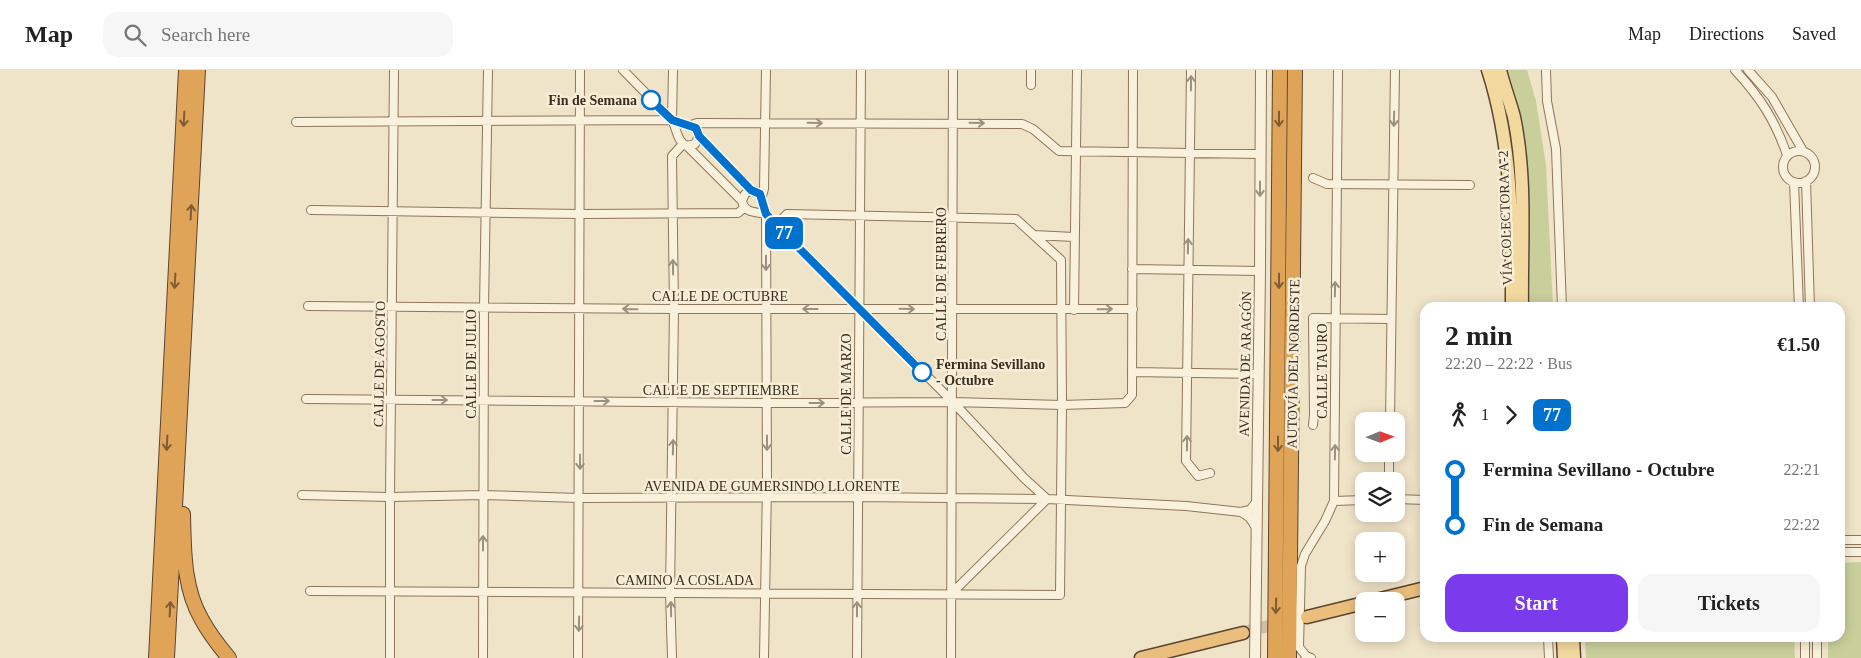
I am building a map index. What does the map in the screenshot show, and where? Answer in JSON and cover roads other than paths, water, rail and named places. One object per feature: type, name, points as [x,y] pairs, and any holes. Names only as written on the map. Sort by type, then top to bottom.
[{"type":"highway","points":[[156,658],[186,70]]},
{"type":"highway","points":[[167,658],[198,70]]},
{"type":"highway","name":"AUTOVÍA DEL NORDESTE","points":[[1275,658],[1280,70]]},
{"type":"highway","name":"AUTOVÍA DEL NORDESTE","points":[[1289,658],[1295,70]]},
{"type":"highway","points":[[182,366],[184,547],[186,571],[190,594],[201,618],[229,658]]},
{"type":"highway","points":[[148,658],[162,524]]},
{"type":"highway","points":[[1405,593],[1420,589]]},
{"type":"highway","points":[[1307,617],[1355,605]]},
{"type":"highway","points":[[210,632],[237,658]]},
{"type":"highway","points":[[1140,658],[1243,633]]},
{"type":"main road","points":[[1488,70],[1502,122],[1507,158],[1512,213],[1512,302]]},
{"type":"main road","name":"VÍA COLECTORA A-2","points":[[1500,70],[1514,117],[1519,154],[1522,206],[1522,302]]},
{"type":"main road","points":[[1563,642],[1564,658]]},
{"type":"main road","points":[[1573,642],[1574,658]]},
{"type":"street","name":"CALLE DE AGOSTO","points":[[390,658],[394,70]]},
{"type":"street","name":"CALLE DE JULIO","points":[[483,658],[483,400],[488,70]]},
{"type":"street","points":[[578,658],[580,70]]},
{"type":"street","points":[[622,70],[672,120],[679,134],[679,140],[743,205],[753,212],[766,214],[953,402],[1024,478],[1047,499],[951,594]]},
{"type":"street","points":[[672,120],[673,70]]},
{"type":"street","points":[[753,212],[761,208],[764,189],[766,70]]},
{"type":"street","name":"CALLE DE MARZO","points":[[857,658],[861,70]]},
{"type":"street","name":"CALLE DE FEBRERO","points":[[951,658],[954,70]]},
{"type":"street","points":[[1031,70],[1031,85]]},
{"type":"street","points":[[1074,310],[1077,70]]},
{"type":"street","points":[[1133,70],[1132,372],[1258,374]]},
{"type":"street","points":[[1191,70],[1186,460],[1198,476],[1210,473]]},
{"type":"street","name":"AVENIDA DE ARAGÓN","points":[[1255,658],[1261,70]]},
{"type":"street","name":"CALLE TAURO","points":[[1308,657],[1299,647],[1301,566],[1305,554],[1325,521],[1334,500],[1338,70]]},
{"type":"street","points":[[1390,412],[1395,70]]},
{"type":"street","points":[[1546,70],[1547,101],[1556,149],[1562,302]]},
{"type":"street","points":[[1734,70],[1752,89],[1770,114],[1787,156]]},
{"type":"street","points":[[1748,70],[1772,97],[1803,151],[1813,158],[1815,164],[1812,176],[1806,181],[1794,182],[1786,177],[1783,163],[1792,152],[1803,151]]},
{"type":"street","points":[[296,122],[672,120],[689,125],[699,132],[699,136],[751,190],[758,192],[762,198],[766,214],[767,498],[764,658]]},
{"type":"street","points":[[679,134],[683,127],[697,123],[1022,124],[1033,129],[1059,151],[1260,154]]},
{"type":"street","points":[[672,658],[670,593],[674,309],[672,156],[685,145],[695,144],[699,136]]},
{"type":"street","points":[[1313,178],[1327,184],[1470,185]]},
{"type":"street","points":[[1806,181],[1810,302]]},
{"type":"street","points":[[1794,182],[1799,302]]},
{"type":"street","points":[[311,210],[580,214],[738,213],[743,205],[744,194],[751,190]]},
{"type":"street","points":[[776,225],[787,214],[1016,219],[1034,235],[1060,260],[1062,500]]},
{"type":"street","points":[[1034,235],[1074,237]]},
{"type":"street","points":[[1132,269],[1260,271]]},
{"type":"street","name":"CALLE DE OCTUBRE","points":[[308,306],[674,309],[1133,309]]},
{"type":"street","points":[[1313,425],[1313,318],[1391,319]]},
{"type":"street","name":"CALLE DE SEPTIEMBRE","points":[[306,399],[767,403],[953,402],[1062,405],[1125,403],[1132,395],[1132,372]]},
{"type":"street","name":"AVENIDA DE GUMERSINDO LLORENTE","points":[[302,495],[390,497],[483,495],[580,498],[858,497],[1047,499],[1186,506],[1241,512]]},
{"type":"street","name":"CAMINO A COSLADA","points":[[310,591],[1060,594],[1062,500]]},
{"type":"street","points":[[1334,500],[1355,500]]},
{"type":"street","points":[[1405,500],[1420,500]]},
{"type":"street","points":[[1241,512],[1250,510],[1257,501]]},
{"type":"street","points":[[1241,512],[1248,517],[1256,529]]},
{"type":"street","points":[[1845,540],[1861,540]]},
{"type":"street","points":[[1845,552],[1861,552]]},
{"type":"street","points":[[1548,642],[1549,658]]},
{"type":"street","points":[[1805,642],[1805,658]]},
{"type":"street","points":[[1816,642],[1817,658]]},
{"type":"tunnel","points":[[1243,632],[1299,619]]},
{"type":"place","name":"Fin de Semana","points":[[651,100]]},
{"type":"place","name":"Fermina Sevillano - Octubre","points":[[922,372]]}]
